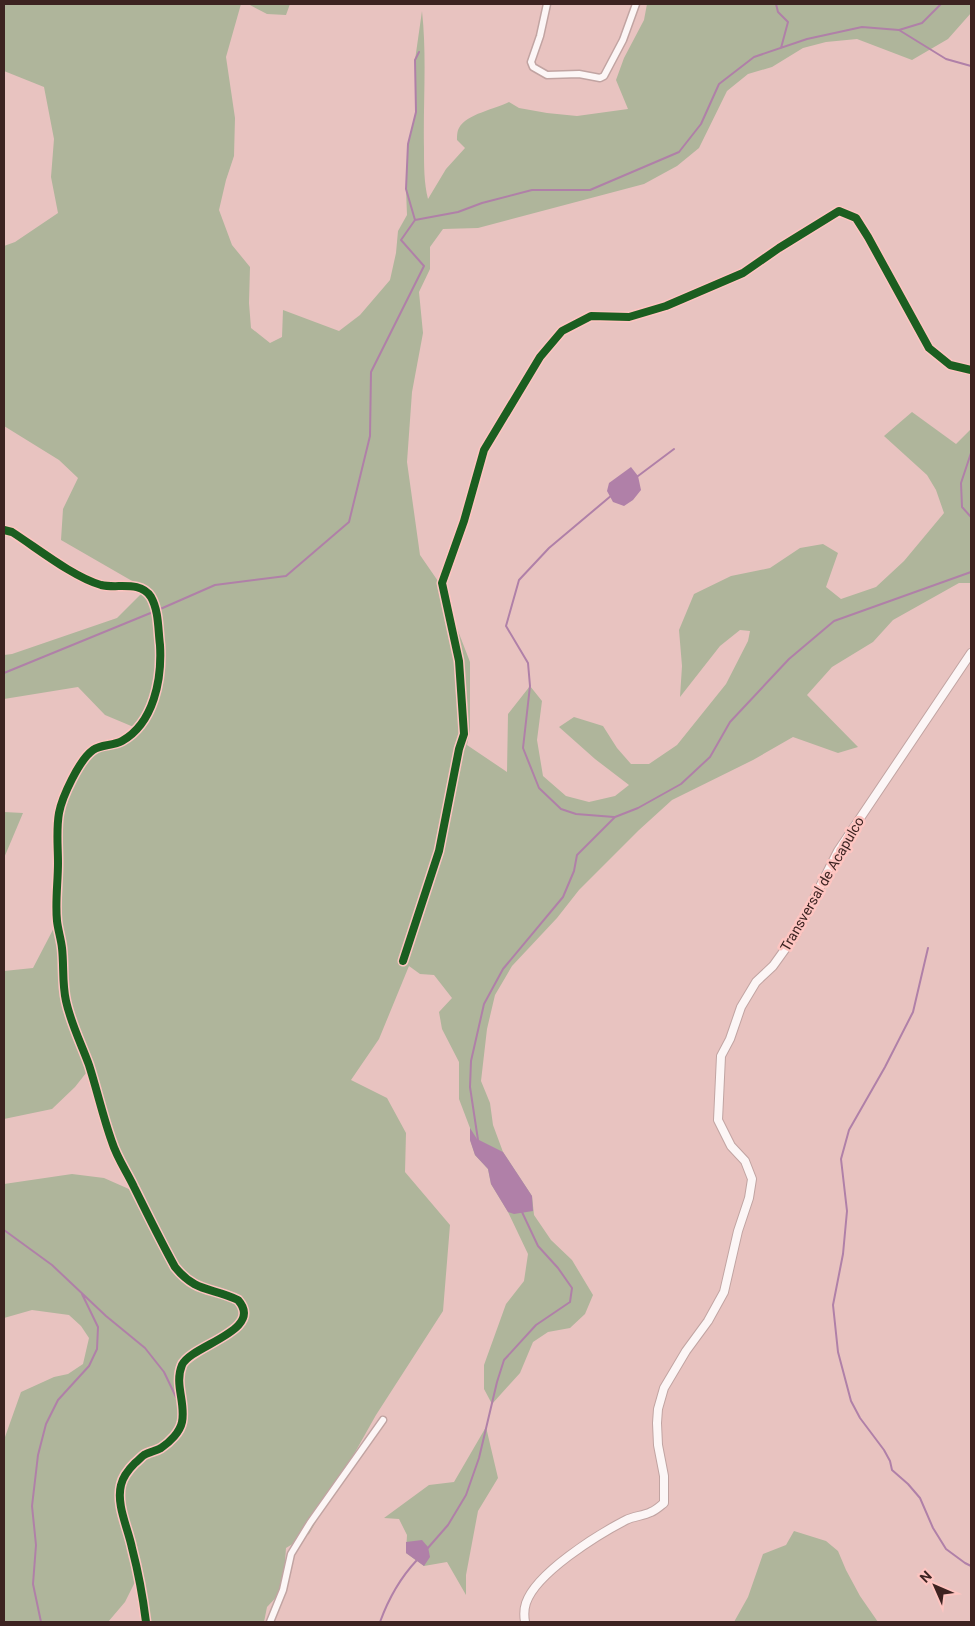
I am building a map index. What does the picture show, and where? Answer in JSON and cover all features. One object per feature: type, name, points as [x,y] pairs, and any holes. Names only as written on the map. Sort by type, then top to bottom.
[{"type":"street","points":[[547,4],[540,36],[531,62],[533,68],[547,75],[579,74],[600,78],[604,76],[623,40],[636,4]]},
{"type":"street","points":[[403,962],[440,851],[459,749],[464,734],[459,661],[442,583],[464,521],[484,450],[540,357],[562,331],[591,316],[629,317],[674,303],[742,273],[839,211],[856,218],[930,348],[950,365],[971,370]]},
{"type":"street","points":[[4,530],[12,532],[87,579],[112,587],[133,586],[146,591],[153,602],[158,622],[161,660],[159,679],[152,703],[145,718],[127,738],[94,750],[86,756],[65,796],[60,810],[57,831],[57,922],[62,948],[66,999],[76,1035],[90,1069],[112,1144],[175,1267],[183,1277],[193,1284],[238,1300],[244,1310],[242,1319],[234,1330],[191,1354],[183,1363],[179,1380],[182,1422],[177,1432],[161,1448],[144,1455],[123,1477],[120,1487],[123,1518],[132,1545],[146,1622]]},
{"type":"street","name":"Transversal de Acapulco","points":[[525,1622],[526,1602],[536,1585],[549,1571],[598,1536],[628,1519],[651,1512],[664,1503],[664,1476],[658,1445],[658,1409],[664,1388],[686,1351],[708,1321],[724,1292],[738,1231],[750,1198],[752,1179],[745,1161],[731,1146],[718,1120],[721,1056],[730,1039],[741,1007],[756,982],[773,966],[796,934],[838,850],[971,653]]},
{"type":"street","points":[[270,1622],[283,1590],[291,1554],[310,1523],[383,1420]]},
{"type":"green space","points":[[4,4],[241,4],[226,57],[235,118],[234,156],[219,210],[232,245],[250,267],[249,303],[251,328],[270,343],[282,337],[283,310],[339,331],[360,315],[390,280],[396,253],[398,231],[407,215],[408,144],[416,112],[415,60],[422,11],[425,63],[424,168],[428,199],[446,169],[465,148],[457,140],[458,131],[463,123],[474,115],[509,102],[519,108],[577,116],[628,109],[616,80],[624,58],[644,20],[647,4],[971,4],[971,13],[948,39],[912,60],[857,39],[826,42],[803,48],[772,67],[748,74],[727,91],[699,148],[677,166],[644,184],[478,228],[443,229],[430,247],[430,269],[419,292],[423,333],[412,392],[407,462],[420,555],[440,584],[470,662],[470,731],[467,745],[507,772],[508,714],[530,686],[542,701],[537,740],[543,776],[566,796],[589,802],[615,796],[629,785],[595,759],[559,727],[574,717],[603,726],[617,748],[631,764],[649,764],[677,745],[726,684],[748,641],[750,631],[740,630],[720,646],[680,697],[682,666],[679,630],[694,594],[731,576],[770,568],[800,548],[823,544],[838,553],[826,587],[841,599],[876,587],[904,561],[944,513],[936,490],[927,475],[884,436],[912,412],[956,444],[971,429],[971,583],[959,583],[893,620],[873,642],[832,667],[807,695],[858,747],[838,753],[793,737],[753,760],[672,800],[579,890],[557,918],[512,966],[495,995],[487,1029],[481,1081],[490,1103],[493,1125],[503,1152],[532,1196],[534,1215],[551,1240],[572,1260],[593,1295],[585,1314],[570,1328],[548,1332],[533,1342],[520,1373],[492,1404],[484,1389],[484,1365],[506,1304],[524,1281],[528,1254],[508,1212],[491,1184],[488,1169],[475,1155],[470,1140],[470,1128],[459,1099],[459,1062],[442,1029],[439,1012],[452,998],[434,975],[420,974],[409,966],[379,1039],[351,1080],[387,1098],[406,1133],[405,1172],[450,1225],[443,1311],[376,1415],[309,1534],[286,1548],[283,1590],[267,1607],[264,1622],[145,1622],[138,1576],[125,1602],[108,1622],[4,1622],[4,1437],[21,1392],[54,1377],[68,1374],[83,1364],[89,1338],[81,1326],[69,1315],[32,1310],[4,1318],[4,1184],[72,1174],[104,1178],[138,1193],[113,1142],[90,1068],[75,1087],[52,1109],[4,1119],[4,971],[33,968],[58,920],[60,810],[86,756],[112,744],[136,728],[105,715],[78,687],[4,699],[4,655],[12,654],[117,618],[146,589],[61,540],[63,509],[78,478],[59,460],[4,426],[4,246],[15,242],[58,213],[51,177],[54,139],[44,87],[4,71]]},
{"type":"green space","points":[[248,4],[290,4],[286,15],[267,14]]},
{"type":"green space","points":[[4,812],[23,813],[4,858]]},
{"type":"green space","points":[[486,1427],[498,1478],[478,1511],[466,1575],[466,1595],[447,1562],[424,1566],[406,1553],[407,1535],[399,1519],[384,1518],[429,1485],[454,1482]]},
{"type":"green space","points":[[794,1531],[826,1541],[838,1551],[860,1596],[878,1622],[734,1622],[748,1597],[763,1554],[786,1545]]},
{"type":"shaded area","points":[[631,467],[638,476],[641,490],[633,500],[624,506],[613,502],[607,491],[609,483]]},
{"type":"shaded area","points":[[470,1128],[477,1139],[503,1152],[532,1196],[533,1211],[514,1214],[508,1212],[491,1184],[488,1169],[475,1155],[470,1140]]},
{"type":"shaded area","points":[[422,1540],[428,1547],[430,1557],[424,1566],[406,1553],[406,1542]]},
{"type":"waterway","points":[[776,4],[778,12],[788,22],[781,48]]},
{"type":"waterway","points":[[158,610],[215,585],[286,576],[349,522],[370,436],[371,372],[424,266],[401,240],[415,220],[458,212],[482,203],[532,190],[590,190],[679,152],[701,124],[719,84],[754,57],[807,39],[862,27],[899,30],[922,23],[941,4]]},
{"type":"waterway","points":[[899,30],[946,59],[971,66]]},
{"type":"waterway","points":[[415,220],[406,189],[408,144],[416,112],[415,60],[419,52]]},
{"type":"waterway","points":[[638,476],[674,449]]},
{"type":"waterway","points":[[971,453],[961,483],[962,507],[971,517]]},
{"type":"waterway","points":[[612,495],[549,548],[519,580],[506,626],[528,663],[530,686],[523,748],[539,788],[561,809],[576,814],[614,817]]},
{"type":"waterway","points":[[478,1140],[470,1087],[471,1061],[484,1004],[503,969],[563,897],[574,871],[577,855],[615,817],[638,808],[681,784],[710,757],[730,722],[789,659],[834,621],[971,572]]},
{"type":"waterway","points":[[4,673],[153,612]]},
{"type":"waterway","points":[[928,948],[913,1012],[885,1067],[849,1130],[841,1159],[847,1211],[843,1254],[833,1305],[838,1352],[851,1401],[860,1418],[884,1450],[892,1470],[920,1498],[933,1528],[946,1549],[971,1566]]},
{"type":"waterway","points":[[427,1549],[448,1525],[466,1495],[479,1458],[504,1360],[536,1325],[570,1302],[572,1288],[558,1268],[538,1246],[522,1212]]},
{"type":"waterway","points":[[4,1230],[52,1265],[106,1316],[145,1348],[164,1372],[176,1397]]},
{"type":"waterway","points":[[41,1622],[33,1584],[36,1545],[32,1506],[38,1455],[46,1424],[58,1400],[89,1366],[97,1349],[98,1327],[82,1294]]},
{"type":"waterway","points":[[380,1622],[396,1589],[417,1560]]},
{"type":"cycle path","points":[[403,961],[439,851],[459,749],[464,734],[459,661],[442,583],[464,521],[484,450],[540,357],[562,331],[591,316],[629,317],[666,306],[743,273],[839,211],[856,218],[929,348],[950,365],[971,370]]},
{"type":"cycle path","points":[[4,530],[12,532],[67,569],[90,581],[107,586],[128,586],[141,589],[154,602],[158,621],[160,645],[159,672],[154,699],[149,712],[133,733],[122,741],[96,748],[88,755],[77,770],[64,798],[59,813],[58,826],[56,907],[62,948],[66,1001],[73,1026],[89,1065],[117,1154],[175,1267],[197,1285],[238,1300],[244,1311],[242,1320],[235,1329],[198,1351],[182,1365],[179,1379],[183,1415],[179,1429],[164,1446],[146,1454],[135,1463],[128,1470],[122,1482],[120,1493],[121,1508],[136,1566],[146,1622]]}]
